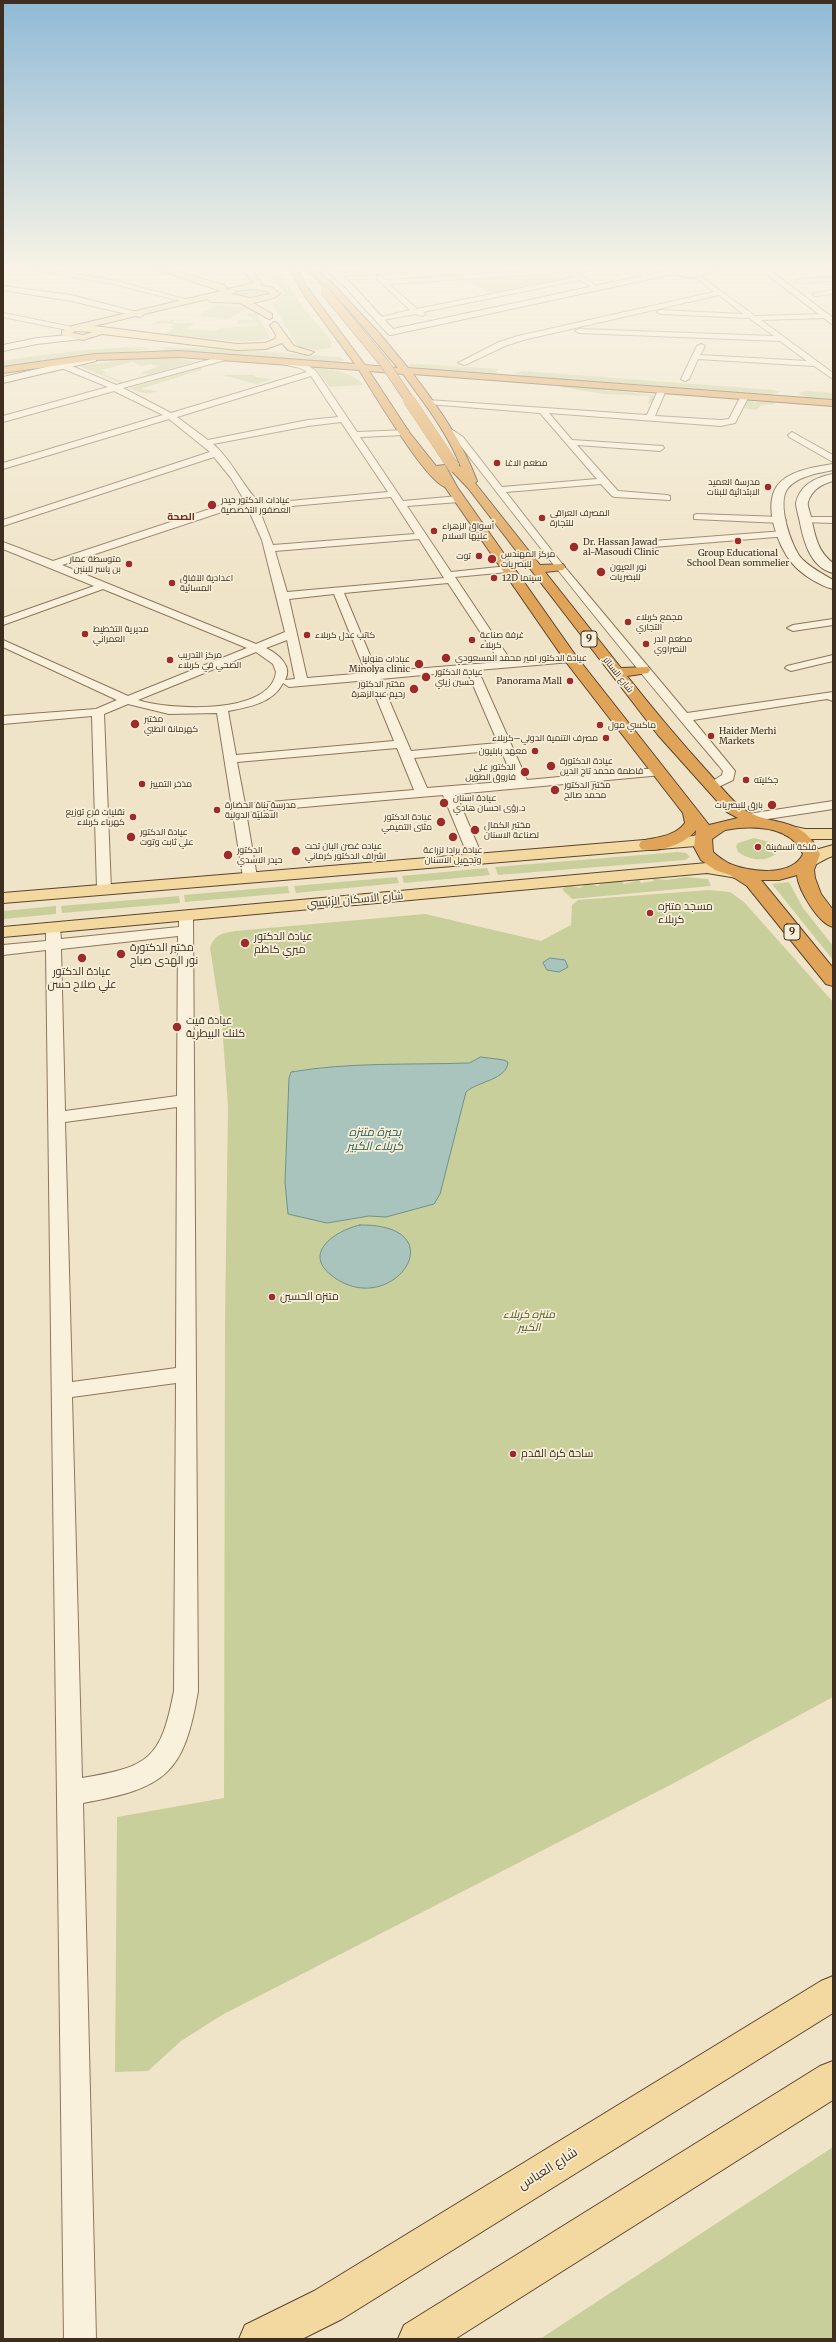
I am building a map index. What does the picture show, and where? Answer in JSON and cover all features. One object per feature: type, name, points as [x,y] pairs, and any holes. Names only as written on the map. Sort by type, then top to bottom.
[{"type":"highway","name":"9","points":[[359,376],[365,379],[376,389],[431,467],[460,499],[571,660],[614,713],[657,772],[705,830],[702,846],[705,854],[723,868],[753,882],[833,980]]},
{"type":"highway","points":[[368,376],[376,389],[380,385],[393,382],[414,384],[421,376]]},
{"type":"highway","points":[[384,376],[441,467],[451,488]]},
{"type":"highway","name":"شارع السناتر","points":[[395,376],[453,466],[472,486],[663,732],[733,809],[755,820]]},
{"type":"highway","name":"9","points":[[408,376],[448,431],[465,461],[472,486]]},
{"type":"highway","points":[[479,376],[745,396],[788,394],[833,402]]},
{"type":"highway","points":[[512,376],[519,379]]},
{"type":"highway","points":[[681,379],[700,380]]},
{"type":"highway","points":[[535,569],[559,567]]},
{"type":"highway","points":[[616,673],[643,670]]},
{"type":"highway","points":[[614,713],[621,718],[636,719],[644,716],[646,711]]},
{"type":"highway","points":[[631,736],[632,730],[642,727],[654,728],[663,732]]},
{"type":"highway","points":[[647,845],[671,840],[685,832],[693,823],[691,812]]},
{"type":"highway","name":"9","points":[[704,837],[710,831],[727,824],[755,820],[790,831],[806,843],[811,856],[805,872],[810,890],[833,922]]},
{"type":"highway","name":"9","points":[[736,873],[771,876],[800,869],[808,862]]},
{"type":"main road","points":[[3,380],[18,376]]},
{"type":"main road","points":[[833,467],[807,473],[785,484],[781,488],[777,505],[790,552],[798,561],[833,584]]},
{"type":"main road","points":[[833,476],[820,481],[809,489],[802,503],[810,542],[820,559],[833,569]]},
{"type":"main road","points":[[790,831],[805,834],[833,834]]},
{"type":"main road","points":[[3,898],[696,841],[704,837]]},
{"type":"main road","points":[[808,862],[818,855],[833,850]]},
{"type":"main road","name":"شارع الاسكان الرئيسي","points":[[3,932],[53,937],[707,868],[736,873]]},
{"type":"main road","name":"شارع العباس","points":[[259,2339],[328,2305],[833,1993]]},
{"type":"main road","points":[[418,2339],[833,2079]]},
{"type":"street","points":[[88,376],[170,416],[207,443],[252,503],[271,548],[302,682]]},
{"type":"street","points":[[3,419],[156,376]]},
{"type":"street","points":[[3,466],[302,376]]},
{"type":"street","points":[[315,376],[508,665]]},
{"type":"street","points":[[650,418],[662,390]]},
{"type":"street","points":[[428,402],[728,423],[732,421],[745,396]]},
{"type":"street","points":[[542,410],[614,494],[619,496],[667,498]]},
{"type":"street","points":[[207,443],[308,423],[344,419]]},
{"type":"street","points":[[448,431],[460,439],[559,567],[643,670],[728,770],[729,774],[726,779],[712,786]]},
{"type":"street","points":[[354,435],[405,432]]},
{"type":"street","points":[[792,435],[833,459]]},
{"type":"street","points":[[570,442],[660,448]]},
{"type":"street","points":[[3,523],[216,453]]},
{"type":"street","points":[[499,490],[604,481]]},
{"type":"street","points":[[52,565],[252,503],[393,494]]},
{"type":"street","points":[[400,504],[460,499]]},
{"type":"street","points":[[697,517],[780,520]]},
{"type":"street","points":[[806,520],[833,520]]},
{"type":"street","points":[[653,544],[784,534]]},
{"type":"street","points":[[271,548],[422,536]]},
{"type":"street","points":[[3,545],[257,648],[273,656],[279,663],[282,673],[278,684]]},
{"type":"street","points":[[283,596],[338,591],[508,569]]},
{"type":"street","points":[[3,622],[103,586]]},
{"type":"street","points":[[338,591],[422,793]]},
{"type":"street","points":[[793,628],[833,622]]},
{"type":"street","points":[[3,720],[98,712],[290,634]]},
{"type":"street","points":[[3,643],[146,707],[170,711],[196,712],[222,710],[256,700],[278,684],[571,660]]},
{"type":"street","points":[[791,668],[833,658]]},
{"type":"street","points":[[471,668],[522,784]]},
{"type":"street","points":[[684,717],[745,710],[793,700],[828,695],[833,697]]},
{"type":"street","points":[[222,710],[250,877]]},
{"type":"street","points":[[98,712],[104,889]]},
{"type":"street","points":[[231,759],[506,746]]},
{"type":"street","points":[[239,809],[657,772]]},
{"type":"street","points":[[448,790],[476,858]]},
{"type":"street","points":[[755,820],[833,805]]},
{"type":"street","points":[[69,1793],[142,1778],[165,1759],[173,1745],[183,1714],[186,1691],[186,924]]},
{"type":"street","points":[[3,950],[53,937],[80,2339]]},
{"type":"street","points":[[57,1118],[187,1100]]},
{"type":"street","points":[[62,1391],[186,1374]]},
{"type":"green space","points":[[104,376],[109,376],[123,382],[121,383]]},
{"type":"green space","points":[[168,376],[181,376],[140,389],[158,391],[150,393],[144,393],[130,388]]},
{"type":"green space","points":[[228,376],[255,376],[274,379],[256,384]]},
{"type":"green space","points":[[322,376],[353,376],[363,385],[330,387]]},
{"type":"green space","points":[[527,376],[593,376],[773,390],[781,392],[771,394]]},
{"type":"green space","points":[[567,385],[599,387],[608,391],[613,390],[659,396],[652,403],[648,404],[650,396],[604,394],[560,387]]},
{"type":"green space","points":[[808,391],[833,393],[833,399],[805,397],[798,393]]},
{"type":"green space","points":[[747,397],[754,397],[753,403],[767,399],[776,404],[761,405],[757,410],[742,408]]},
{"type":"green space","name":"فلكة السفينة","points":[[754,838],[773,843],[778,850],[777,853],[768,858],[758,859],[747,857],[738,852],[736,846],[738,843]]},
{"type":"green space","points":[[678,852],[686,853],[690,857],[685,860],[498,875],[495,867]]},
{"type":"green space","points":[[487,868],[490,875],[404,883],[402,876]]},
{"type":"green space","points":[[397,877],[399,883],[296,893],[294,886]]},
{"type":"green space","points":[[685,877],[708,879],[711,886],[572,899],[562,889],[568,885],[580,888],[587,883],[598,886],[601,883],[621,880],[624,884],[639,880],[641,883],[654,881],[652,878],[666,880]]},
{"type":"green space","points":[[789,882],[803,908],[833,946],[833,960],[772,884]]},
{"type":"green space","points":[[288,886],[289,893],[185,902],[184,895]]},
{"type":"green space","name":"متنزه كربلاء الكبير","points":[[709,890],[730,892],[744,902],[833,1002],[833,1697],[674,1783],[222,2015],[181,2041],[148,2071],[115,2072],[117,1817],[224,1798],[225,1320],[228,1106],[222,1025],[210,948],[214,940],[219,935],[235,931],[425,914],[541,941],[571,925],[572,905],[578,900]]},
{"type":"green space","points":[[179,896],[180,903],[62,913],[61,906]]},
{"type":"green space","points":[[56,906],[56,914],[3,919],[3,911]]},
{"type":"green space","points":[[833,2147],[833,2339],[540,2339]]},
{"type":"water","points":[[550,958],[565,960],[568,967],[559,972],[547,970],[543,963]]},
{"type":"water","name":"بحيرة متنزه كربلاء الكبير","points":[[481,1057],[504,1060],[508,1062],[503,1073],[471,1088],[466,1092],[440,1194],[434,1204],[386,1217],[369,1216],[327,1223],[288,1214],[285,1182],[289,1078],[291,1072],[357,1065],[469,1063]]},
{"type":"water","points":[[360,1225],[390,1229],[406,1239],[411,1253],[406,1268],[393,1280],[375,1287],[354,1287],[331,1275],[323,1266],[320,1258],[321,1250],[326,1243],[342,1232]]},
{"type":"place","name":"مطعم الاغا","points":[[497,463]]},
{"type":"place","name":"مدرسة العميد الابتدائية للبنات","points":[[768,487]]},
{"type":"place","name":"عيادات الدكتور حيدر العصفور التخصصية","points":[[212,505]]},
{"type":"place","name":"المصرف العراقي للتجارة","points":[[542,518]]},
{"type":"place","name":"أسواق الزهراء عليها السلام","points":[[434,531]]},
{"type":"place","name":"Group Educational School Dean sommelier","points":[[738,541]]},
{"type":"place","name":"Dr. Hassan Jawad al-Masoudi Clinic","points":[[574,547]]},
{"type":"place","name":"توت","points":[[479,556]]},
{"type":"place","name":"مركز المهندس للبصريات","points":[[492,559]]},
{"type":"place","name":"متوسطة عمار بن ياسر للبنين","points":[[129,564]]},
{"type":"place","name":"نور العيون للبصريات","points":[[601,572]]},
{"type":"place","name":"12D سينما","points":[[494,578]]},
{"type":"place","name":"اعدادية الآفاق المسائية","points":[[172,583]]},
{"type":"place","name":"مجمع كربلاء التجاري","points":[[628,622]]},
{"type":"place","name":"مديرية التخطيط العمراني","points":[[85,634]]},
{"type":"place","name":"كاتب عدل كربلاء","points":[[307,635]]},
{"type":"place","name":"غرفة صناعة كربلاء","points":[[472,640]]},
{"type":"place","name":"مطعم الدر النصراوي","points":[[646,644]]},
{"type":"place","name":"عيادة الدكتور امير محمد المسعودي","points":[[446,658]]},
{"type":"place","name":"مركز التدريب الصحي في كربلاء","points":[[170,660]]},
{"type":"place","name":"عيادات منوليا Minolya clinic","points":[[419,664]]},
{"type":"place","name":"عيادة الدكتور حسين زيني","points":[[426,677]]},
{"type":"place","name":"Panorama Mall","points":[[570,681]]},
{"type":"place","name":"مختبر الدكتور رحيم عبدالزهرة","points":[[414,689]]},
{"type":"place","name":"مختبر كهرمانة الطبي","points":[[135,724]]},
{"type":"place","name":"ماكسي مول","points":[[600,725]]},
{"type":"place","name":"Haider Merhi Markets","points":[[711,736]]},
{"type":"place","name":"مصرف التنمية الدولي–كربلاء","points":[[606,738]]},
{"type":"place","name":"معهد بابليون","points":[[535,751]]},
{"type":"place","name":"عيادة الدكتورة فاطمة محمد تاج الدين","points":[[551,766]]},
{"type":"place","name":"الدكتور علي فاروق الطويل","points":[[525,772]]},
{"type":"place","name":"جكليته","points":[[746,780]]},
{"type":"place","name":"مذخر التمييز","points":[[142,784]]},
{"type":"place","name":"مختبر الدكتور محمد صالح","points":[[555,790]]},
{"type":"place","name":"عيادة اسنان د.رؤى احسان هادي","points":[[444,803]]},
{"type":"place","name":"بارق للبصريات","points":[[772,805]]},
{"type":"place","name":"مدرسة بناة الحضارة الاهلية الدولية","points":[[217,810]]},
{"type":"place","name":"نقليات فرع توزيع كهرباء كربلاء","points":[[133,817]]},
{"type":"place","name":"عيادة الدكتور مثنى التميمي","points":[[441,822]]},
{"type":"place","name":"مختبر الكمال لصناعة الاسنان","points":[[475,830]]},
{"type":"place","name":"عيادة الدكتور علي ثابت وتوت","points":[[131,837]]},
{"type":"place","name":"عيادة برادا لزراعة وتجميل الاسنان","points":[[453,837]]},
{"type":"place","name":"فلكة السفينة","points":[[758,847]]},
{"type":"place","name":"عياده غصن البان تحت اشراف الدكتور كرماني","points":[[296,851]]},
{"type":"place","name":"الدكتور حيدر الاسدي","points":[[228,855]]},
{"type":"place","name":"مسجد متنزه كربلاء","points":[[650,913]]},
{"type":"place","name":"عيادة الدكتور ميري كاظم","points":[[245,943]]},
{"type":"place","name":"مختبر الدكتورة نور الهدى صباح","points":[[121,954]]},
{"type":"place","name":"عيادة الدكتور علي صلاح حسن","points":[[82,958]]},
{"type":"place","name":"عيادة فيت كلنك البيطرية","points":[[177,1027]]},
{"type":"place","name":"متنزه الحسين","points":[[272,1297]]},
{"type":"place","name":"ساحة كرة القدم","points":[[513,1454]]},
{"type":"district","name":"الصحة","points":[[181,517]]}]
